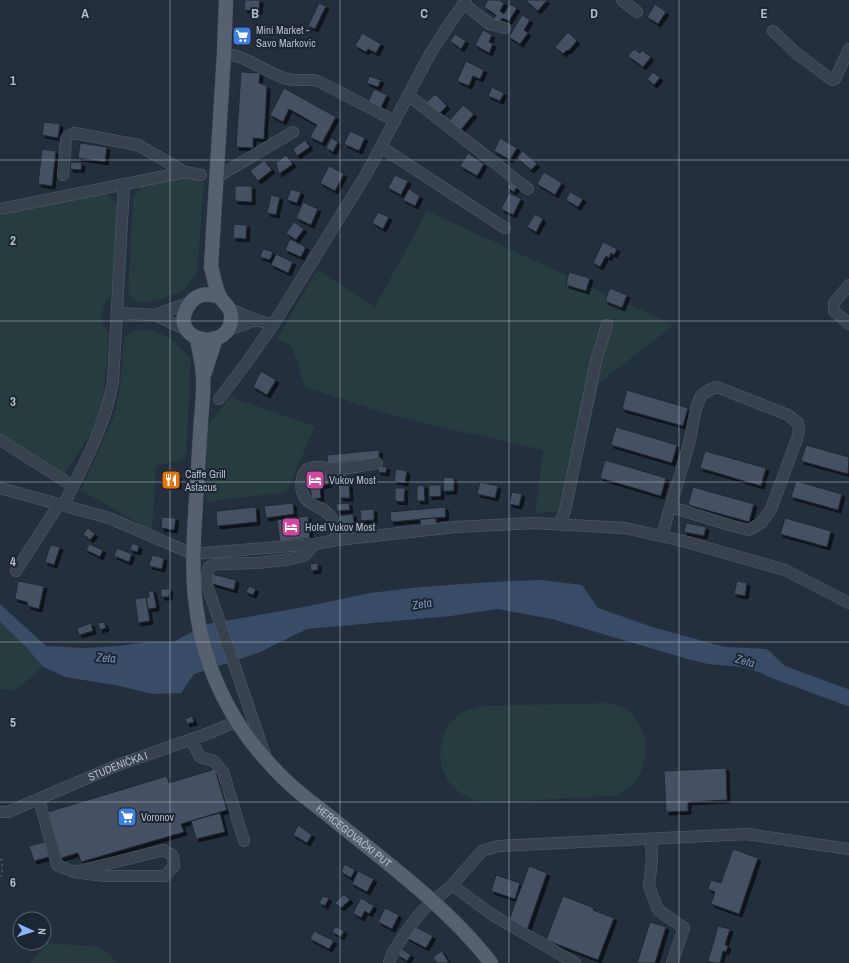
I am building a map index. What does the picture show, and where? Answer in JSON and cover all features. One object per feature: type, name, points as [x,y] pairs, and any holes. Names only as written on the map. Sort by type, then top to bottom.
[{"type":"main road","points":[[192,334],[208,340],[222,336],[228,330],[231,315],[230,309],[220,297],[211,267],[226,0]]},
{"type":"main road","points":[[203,377],[192,334],[184,319],[185,311],[194,299],[211,267]]},
{"type":"main road","points":[[194,299],[213,294],[220,297]]},
{"type":"main road","points":[[203,377],[216,338]]},
{"type":"main road","name":"HERCEGOVAČKI PUT","points":[[203,377],[193,554],[194,582],[196,609],[202,640],[206,657],[218,687],[252,744],[267,762],[292,786],[412,884],[466,934],[491,963]]},
{"type":"street","points":[[622,0],[637,12]]},
{"type":"street","points":[[219,399],[273,325],[360,185],[434,47],[465,2],[490,24],[505,28]]},
{"type":"street","points":[[773,31],[796,53],[832,80],[838,75],[849,49]]},
{"type":"street","points":[[224,54],[235,55],[288,80],[318,81],[395,121]]},
{"type":"street","points":[[408,95],[528,189]]},
{"type":"street","points":[[216,177],[293,132]]},
{"type":"street","points":[[63,175],[66,139],[74,133],[138,145],[185,172],[201,175]]},
{"type":"street","points":[[381,148],[505,228]]},
{"type":"street","points":[[0,209],[185,172]]},
{"type":"street","points":[[16,571],[61,505],[72,486],[101,424],[110,400],[113,381],[124,184]]},
{"type":"street","points":[[849,285],[834,303],[833,307],[834,311],[849,324]]},
{"type":"street","points":[[155,315],[194,299]]},
{"type":"street","points":[[230,309],[256,320],[273,325]]},
{"type":"street","points":[[117,312],[155,315],[192,334]]},
{"type":"street","points":[[228,330],[256,320]]},
{"type":"street","points":[[559,524],[565,511],[596,361],[607,325]]},
{"type":"street","points":[[662,536],[671,506],[689,446],[697,407],[701,396],[706,391],[717,387],[788,415],[798,422],[799,431],[797,439],[772,509],[761,523],[749,530],[671,506]]},
{"type":"street","points":[[0,440],[72,486]]},
{"type":"street","points":[[337,540],[330,516],[327,512],[312,504],[303,493],[301,484],[302,476],[305,471],[310,468],[321,466],[336,469],[358,467],[377,463]]},
{"type":"street","points":[[0,488],[109,518],[193,554],[315,544],[337,540],[454,527],[534,522],[625,528],[684,541],[785,570],[849,603]]},
{"type":"street","points":[[267,762],[207,585],[207,576],[209,567],[216,564],[258,563],[292,559],[305,555],[315,544]]},
{"type":"street","name":"STUDENIČKA I","points":[[0,812],[8,812],[118,765],[237,721]]},
{"type":"street","points":[[191,739],[200,757],[214,761],[223,772],[244,841]]},
{"type":"street","points":[[39,799],[57,865],[74,872],[105,876],[165,876],[174,866],[173,856],[164,850],[74,872]]},
{"type":"street","points":[[389,963],[393,952],[423,910],[452,885],[482,851],[498,846],[747,834],[849,850]]},
{"type":"street","points":[[651,839],[652,860],[649,886],[658,910],[684,928],[672,963]]},
{"type":"street","points":[[452,885],[491,914],[575,963]]},
{"type":"path","points":[[0,859],[2,860],[2,876],[0,876]]},
{"type":"green space","points":[[186,174],[204,183],[197,273],[184,290],[156,301],[135,301],[128,293],[133,198],[141,185]]},
{"type":"green space","points":[[107,194],[117,204],[112,294],[104,304],[101,323],[109,332],[103,401],[92,431],[63,477],[0,436],[0,216]]},
{"type":"green space","points":[[427,211],[674,325],[599,383],[570,510],[535,514],[543,450],[392,415],[305,388],[292,346],[277,339],[317,270],[375,307]]},
{"type":"green space","points":[[134,330],[154,331],[170,338],[191,358],[186,458],[156,466],[152,531],[81,490],[114,416],[120,388],[124,338]]},
{"type":"green space","points":[[230,397],[315,426],[286,492],[206,502],[207,426]]},
{"type":"green space","points":[[0,623],[27,648],[42,666],[29,679],[14,690],[0,689]]},
{"type":"green space","points":[[608,703],[617,705],[631,713],[641,728],[646,744],[645,759],[637,779],[628,789],[614,796],[483,802],[469,798],[460,793],[447,779],[443,770],[440,751],[444,734],[455,718],[473,708],[480,706]]},
{"type":"green space","points":[[52,943],[101,947],[118,963],[30,963],[41,951],[52,951]]},
{"type":"water","points":[[541,580],[582,585],[598,608],[652,627],[725,647],[767,649],[788,669],[789,676],[787,681],[742,667],[708,664],[552,619],[497,609],[451,616],[307,629],[258,653],[194,674],[181,693],[153,694],[115,685],[65,677],[43,667],[26,647],[0,622],[0,604],[46,646],[84,648],[149,642],[173,642],[207,624],[304,607],[370,593],[421,587]]},
{"type":"building","points":[[245,0],[260,0],[259,11],[244,10]]},
{"type":"building","points":[[488,0],[499,0],[504,3],[500,11],[504,14],[510,4],[517,8],[509,21],[502,18],[499,23],[493,20],[496,15],[484,7]]},
{"type":"building","points":[[525,0],[547,0],[538,11]]},
{"type":"building","points":[[319,3],[326,6],[315,29],[308,26]]},
{"type":"building","points":[[655,4],[666,12],[658,24],[647,17]]},
{"type":"building","points":[[522,15],[530,20],[524,30],[528,33],[520,44],[509,37]]},
{"type":"building","points":[[483,30],[492,35],[489,42],[493,44],[489,53],[475,45]]},
{"type":"building","points":[[568,32],[577,41],[568,51],[567,50],[563,54],[555,47]]},
{"type":"building","points":[[362,33],[381,44],[376,53],[368,49],[366,52],[355,46]]},
{"type":"building","points":[[455,34],[466,41],[461,49],[450,41]]},
{"type":"building","points":[[634,49],[640,53],[642,50],[651,57],[643,67],[628,56]]},
{"type":"building","points":[[466,61],[484,70],[480,79],[473,76],[469,86],[457,81]]},
{"type":"building","points":[[241,72],[260,73],[259,83],[267,86],[264,139],[253,138],[253,148],[236,147]]},
{"type":"building","points":[[653,72],[660,78],[654,85],[647,79]]},
{"type":"building","points":[[369,76],[381,80],[378,87],[367,83]]},
{"type":"building","points":[[492,87],[504,93],[500,101],[488,96]]},
{"type":"building","points":[[284,88],[336,117],[322,143],[310,137],[317,125],[289,109],[283,122],[270,115]]},
{"type":"building","points":[[374,89],[387,95],[380,110],[367,104]]},
{"type":"building","points":[[435,94],[447,106],[438,115],[426,103]]},
{"type":"building","points":[[463,105],[474,114],[459,132],[448,122]]},
{"type":"building","points":[[44,122],[60,124],[58,138],[42,135]]},
{"type":"building","points":[[350,131],[365,138],[359,151],[344,144]]},
{"type":"building","points":[[331,138],[338,142],[333,152],[326,148]]},
{"type":"building","points":[[500,138],[517,148],[510,160],[494,151]]},
{"type":"building","points":[[305,140],[310,147],[297,156],[293,149]]},
{"type":"building","points":[[80,143],[107,147],[105,162],[78,158]]},
{"type":"building","points":[[42,149],[56,151],[52,186],[38,184]]},
{"type":"building","points":[[523,151],[537,164],[531,170],[517,158]]},
{"type":"building","points":[[468,153],[484,164],[477,176],[460,166]]},
{"type":"building","points":[[286,155],[293,164],[279,174],[276,163]]},
{"type":"building","points":[[264,160],[272,170],[258,181],[250,171]]},
{"type":"building","points":[[71,162],[82,163],[81,170],[70,169]]},
{"type":"building","points":[[329,166],[344,174],[335,191],[320,183]]},
{"type":"building","points":[[544,172],[562,183],[555,195],[537,184]]},
{"type":"building","points":[[395,175],[408,181],[401,195],[388,188]]},
{"type":"building","points":[[510,182],[517,187],[514,192],[507,188]]},
{"type":"building","points":[[235,186],[252,186],[252,202],[235,201]]},
{"type":"building","points":[[291,189],[301,192],[297,203],[287,200]]},
{"type":"building","points":[[409,189],[420,196],[415,206],[403,200]]},
{"type":"building","points":[[570,192],[583,199],[578,207],[566,200]]},
{"type":"building","points":[[509,193],[521,199],[513,215],[501,209]]},
{"type":"building","points":[[271,195],[280,197],[276,215],[267,213]]},
{"type":"building","points":[[303,202],[318,209],[311,225],[296,218]]},
{"type":"building","points":[[378,212],[389,217],[383,229],[372,223]]},
{"type":"building","points":[[535,214],[543,219],[536,232],[527,227]]},
{"type":"building","points":[[294,222],[304,229],[296,240],[286,233]]},
{"type":"building","points":[[234,224],[247,225],[246,239],[233,238]]},
{"type":"building","points":[[290,239],[306,247],[301,257],[285,250]]},
{"type":"building","points":[[603,242],[617,249],[614,255],[611,253],[609,258],[606,256],[600,267],[593,263]]},
{"type":"building","points":[[263,249],[273,252],[270,260],[260,257]]},
{"type":"building","points":[[276,254],[293,262],[288,273],[271,265]]},
{"type":"building","points":[[569,272],[590,278],[586,291],[566,285]]},
{"type":"building","points":[[610,288],[627,295],[622,308],[605,301]]},
{"type":"building","points":[[261,371],[276,380],[267,395],[253,387]]},
{"type":"building","points":[[627,390],[688,408],[683,426],[622,409]]},
{"type":"building","points":[[616,427],[677,445],[672,463],[611,445]]},
{"type":"building","points":[[806,445],[849,457],[848,474],[801,461]]},
{"type":"building","points":[[379,450],[379,459],[328,464],[327,455]]},
{"type":"building","points":[[705,451],[766,468],[761,486],[700,468]]},
{"type":"building","points":[[605,460],[666,478],[661,496],[600,478]]},
{"type":"building","points":[[378,466],[387,467],[386,473],[378,472]]},
{"type":"building","points":[[396,469],[407,471],[405,483],[394,481]]},
{"type":"building","points":[[327,473],[329,484],[320,486],[321,498],[312,499],[310,487],[307,486],[306,476]]},
{"type":"building","name":"Caffe Grill Astacus","points":[[165,474],[178,475],[178,486],[164,486]]},
{"type":"building","points":[[339,474],[347,474],[347,479],[339,479]]},
{"type":"building","points":[[444,477],[454,478],[454,491],[443,491]]},
{"type":"building","points":[[349,481],[350,498],[340,498],[339,482]]},
{"type":"building","points":[[796,481],[842,494],[838,510],[791,497]]},
{"type":"building","points":[[480,482],[498,486],[495,498],[477,494]]},
{"type":"building","points":[[424,485],[425,501],[417,501],[417,486]]},
{"type":"building","points":[[429,485],[441,485],[441,496],[429,497]]},
{"type":"building","points":[[693,487],[754,504],[749,522],[688,505]]},
{"type":"building","points":[[395,488],[405,488],[404,502],[395,501]]},
{"type":"building","points":[[512,492],[522,494],[519,506],[509,504]]},
{"type":"building","points":[[293,503],[294,514],[266,518],[264,506]]},
{"type":"building","points":[[349,503],[350,510],[337,511],[336,504]]},
{"type":"building","points":[[256,507],[257,522],[217,526],[216,511]]},
{"type":"building","points":[[445,507],[446,517],[391,522],[390,512]]},
{"type":"building","points":[[374,509],[374,520],[361,521],[360,510]]},
{"type":"building","points":[[353,514],[354,523],[340,524],[339,516]]},
{"type":"building","points":[[308,516],[310,538],[280,542],[277,520]]},
{"type":"building","points":[[162,517],[176,518],[174,530],[161,528]]},
{"type":"building","points":[[436,518],[437,527],[421,528],[420,519]]},
{"type":"building","points":[[785,518],[831,531],[827,547],[780,534]]},
{"type":"building","points":[[686,523],[706,527],[704,536],[684,532]]},
{"type":"building","points":[[88,528],[95,534],[90,540],[83,534]]},
{"type":"building","points":[[132,543],[139,546],[138,552],[130,550]]},
{"type":"building","points":[[89,544],[103,550],[100,557],[86,550]]},
{"type":"building","points":[[50,545],[60,547],[54,565],[45,562]]},
{"type":"building","points":[[117,548],[132,554],[129,562],[114,556]]},
{"type":"building","points":[[152,555],[164,558],[162,569],[149,566]]},
{"type":"building","points":[[318,563],[318,570],[311,571],[310,564]]},
{"type":"building","points":[[212,574],[236,580],[234,590],[210,583]]},
{"type":"building","points":[[18,581],[44,586],[39,609],[28,606],[27,602],[15,599]]},
{"type":"building","points":[[737,581],[747,583],[745,596],[734,594]]},
{"type":"building","points":[[249,586],[256,589],[253,595],[246,592]]},
{"type":"building","points":[[161,589],[170,589],[169,597],[161,597]]},
{"type":"building","points":[[153,590],[156,608],[148,609],[146,598],[149,597],[148,592]]},
{"type":"building","points":[[147,597],[150,621],[138,623],[135,599]]},
{"type":"building","points":[[104,622],[106,628],[100,630],[98,623]]},
{"type":"building","points":[[91,623],[93,631],[79,635],[77,628]]},
{"type":"building","points":[[192,716],[194,722],[187,724],[185,719]]},
{"type":"building","points":[[726,768],[727,800],[688,802],[688,811],[666,812],[664,771]]},
{"type":"building","name":"Voronov","points":[[215,769],[227,810],[181,824],[184,832],[81,862],[78,853],[61,858],[48,812],[167,776],[169,783]]},
{"type":"building","points":[[220,813],[225,832],[196,839],[191,821]]},
{"type":"building","points":[[298,825],[312,835],[307,843],[293,835]]},
{"type":"building","points":[[45,842],[49,857],[34,861],[29,846]]},
{"type":"building","points":[[733,849],[758,858],[739,914],[711,904],[715,892],[708,889],[711,880],[721,883]]},
{"type":"building","points":[[345,864],[355,870],[351,878],[341,872]]},
{"type":"building","points":[[529,866],[547,873],[527,930],[508,923]]},
{"type":"building","points":[[358,871],[374,879],[367,892],[352,884]]},
{"type":"building","points":[[496,875],[520,883],[515,899],[491,891]]},
{"type":"building","points":[[344,894],[350,900],[341,908],[335,903]]},
{"type":"building","points":[[323,896],[329,898],[325,906],[319,903]]},
{"type":"building","points":[[563,896],[594,908],[593,910],[614,918],[598,960],[546,940]]},
{"type":"building","points":[[361,898],[374,906],[369,914],[365,911],[361,918],[353,913]]},
{"type":"building","points":[[385,908],[399,915],[392,929],[378,922]]},
{"type":"building","points":[[650,922],[666,927],[655,963],[637,963]]},
{"type":"building","points":[[335,926],[344,931],[341,937],[332,932]]},
{"type":"building","points":[[414,926],[433,936],[426,948],[407,938]]},
{"type":"building","points":[[718,926],[730,929],[725,945],[728,946],[726,952],[723,951],[720,963],[714,963],[708,961]]},
{"type":"building","points":[[314,931],[334,941],[329,949],[310,939]]},
{"type":"building","points":[[402,949],[411,955],[407,961],[398,955]]},
{"type":"building","points":[[442,951],[449,963],[437,963],[433,957]]},
{"type":"waterway","name":"Zeta","points":[[770,669],[849,698]]},
{"type":"place","name":"Mini Market - Savo Markovic","points":[[242,36]]},
{"type":"place","name":"Caffe Grill Astacus","points":[[171,480]]},
{"type":"place","name":"Vukov Most","points":[[315,480]]},
{"type":"place","name":"Hotel Vukov Most","points":[[291,527]]},
{"type":"place","name":"Voronov","points":[[127,817]]}]
